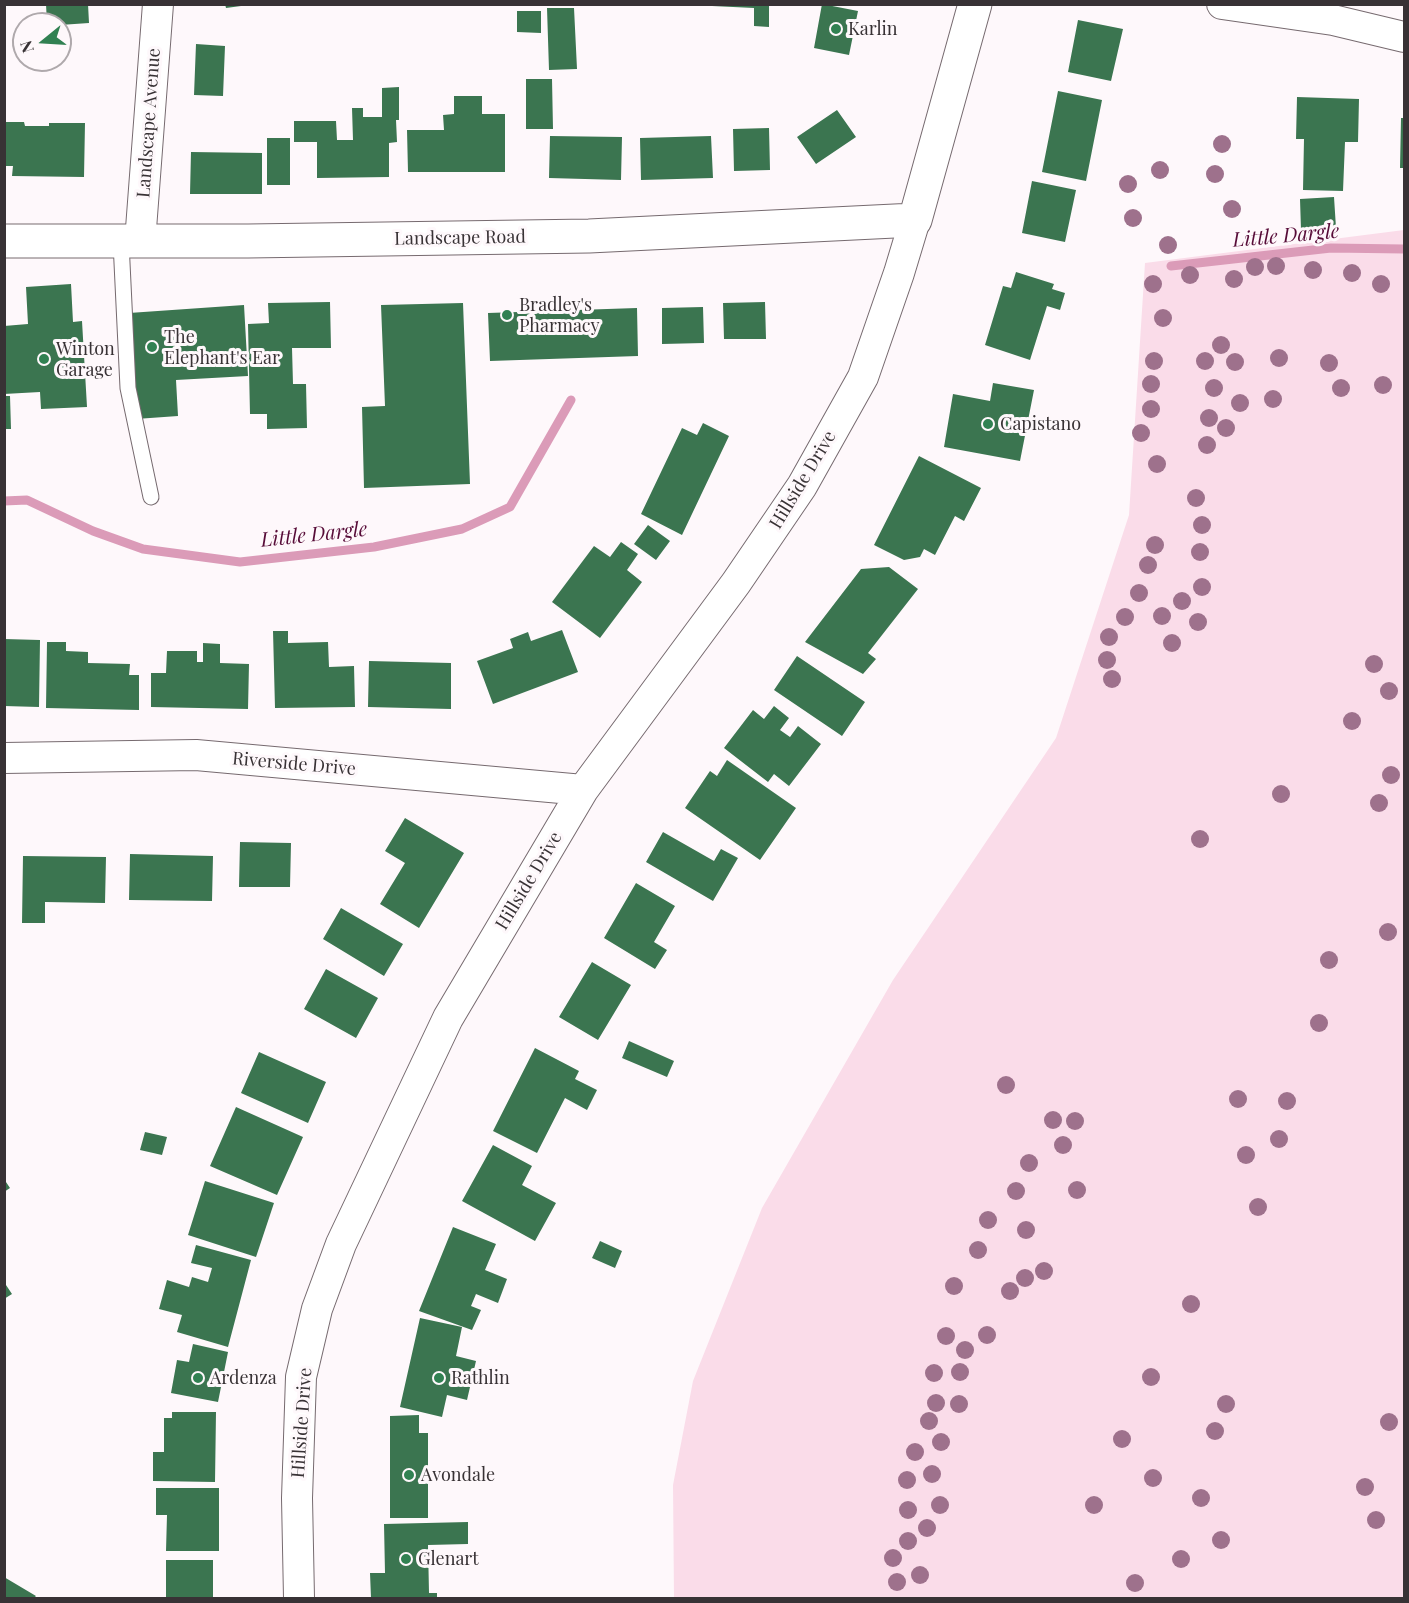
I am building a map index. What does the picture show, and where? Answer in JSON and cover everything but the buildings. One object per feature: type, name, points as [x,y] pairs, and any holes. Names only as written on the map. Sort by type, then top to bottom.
[{"type":"street","name":"Landscape Avenue","points":[[131,242],[158,4]]},
{"type":"street","points":[[915,220],[975,4]]},
{"type":"street","points":[[1222,4],[1333,20],[1404,37]]},
{"type":"street","name":"Landscape Road","points":[[4,241],[131,242],[589,236],[915,220]]},
{"type":"street","name":"Hillside Drive","points":[[299,1599],[297,1498],[301,1377],[317,1309],[341,1244],[448,1018],[584,790],[736,583],[802,486],[862,377],[915,220]]},
{"type":"street","name":"Riverside Drive","points":[[4,758],[196,755],[584,790]]},
{"type":"lane","points":[[131,242],[128,388],[151,497]]},
{"type":"shaded area","points":[[1404,230],[1404,1598],[674,1598],[673,1485],[693,1381],[762,1208],[893,980],[1056,738],[1129,515],[1145,263]]},
{"type":"waterway","name":"Little Dargle","points":[[1171,266],[1331,248],[1404,249]]},
{"type":"waterway","name":"Little Dargle","points":[[4,501],[27,500],[93,531],[143,549],[240,562],[374,547],[462,529],[510,507],[571,400]]},
{"type":"place","name":"Karlin","points":[[836,29]]},
{"type":"place","name":"Bradley's Pharmacy","points":[[507,315]]},
{"type":"place","name":"The Elephant's Ear","points":[[152,347]]},
{"type":"place","name":"Winton Garage","points":[[44,359]]},
{"type":"place","name":"Capistano","points":[[988,424]]},
{"type":"place","name":"Ardenza","points":[[198,1378]]},
{"type":"place","name":"Rathlin","points":[[439,1378]]},
{"type":"place","name":"Avondale","points":[[409,1475]]},
{"type":"place","name":"Glenart","points":[[406,1559]]}]
